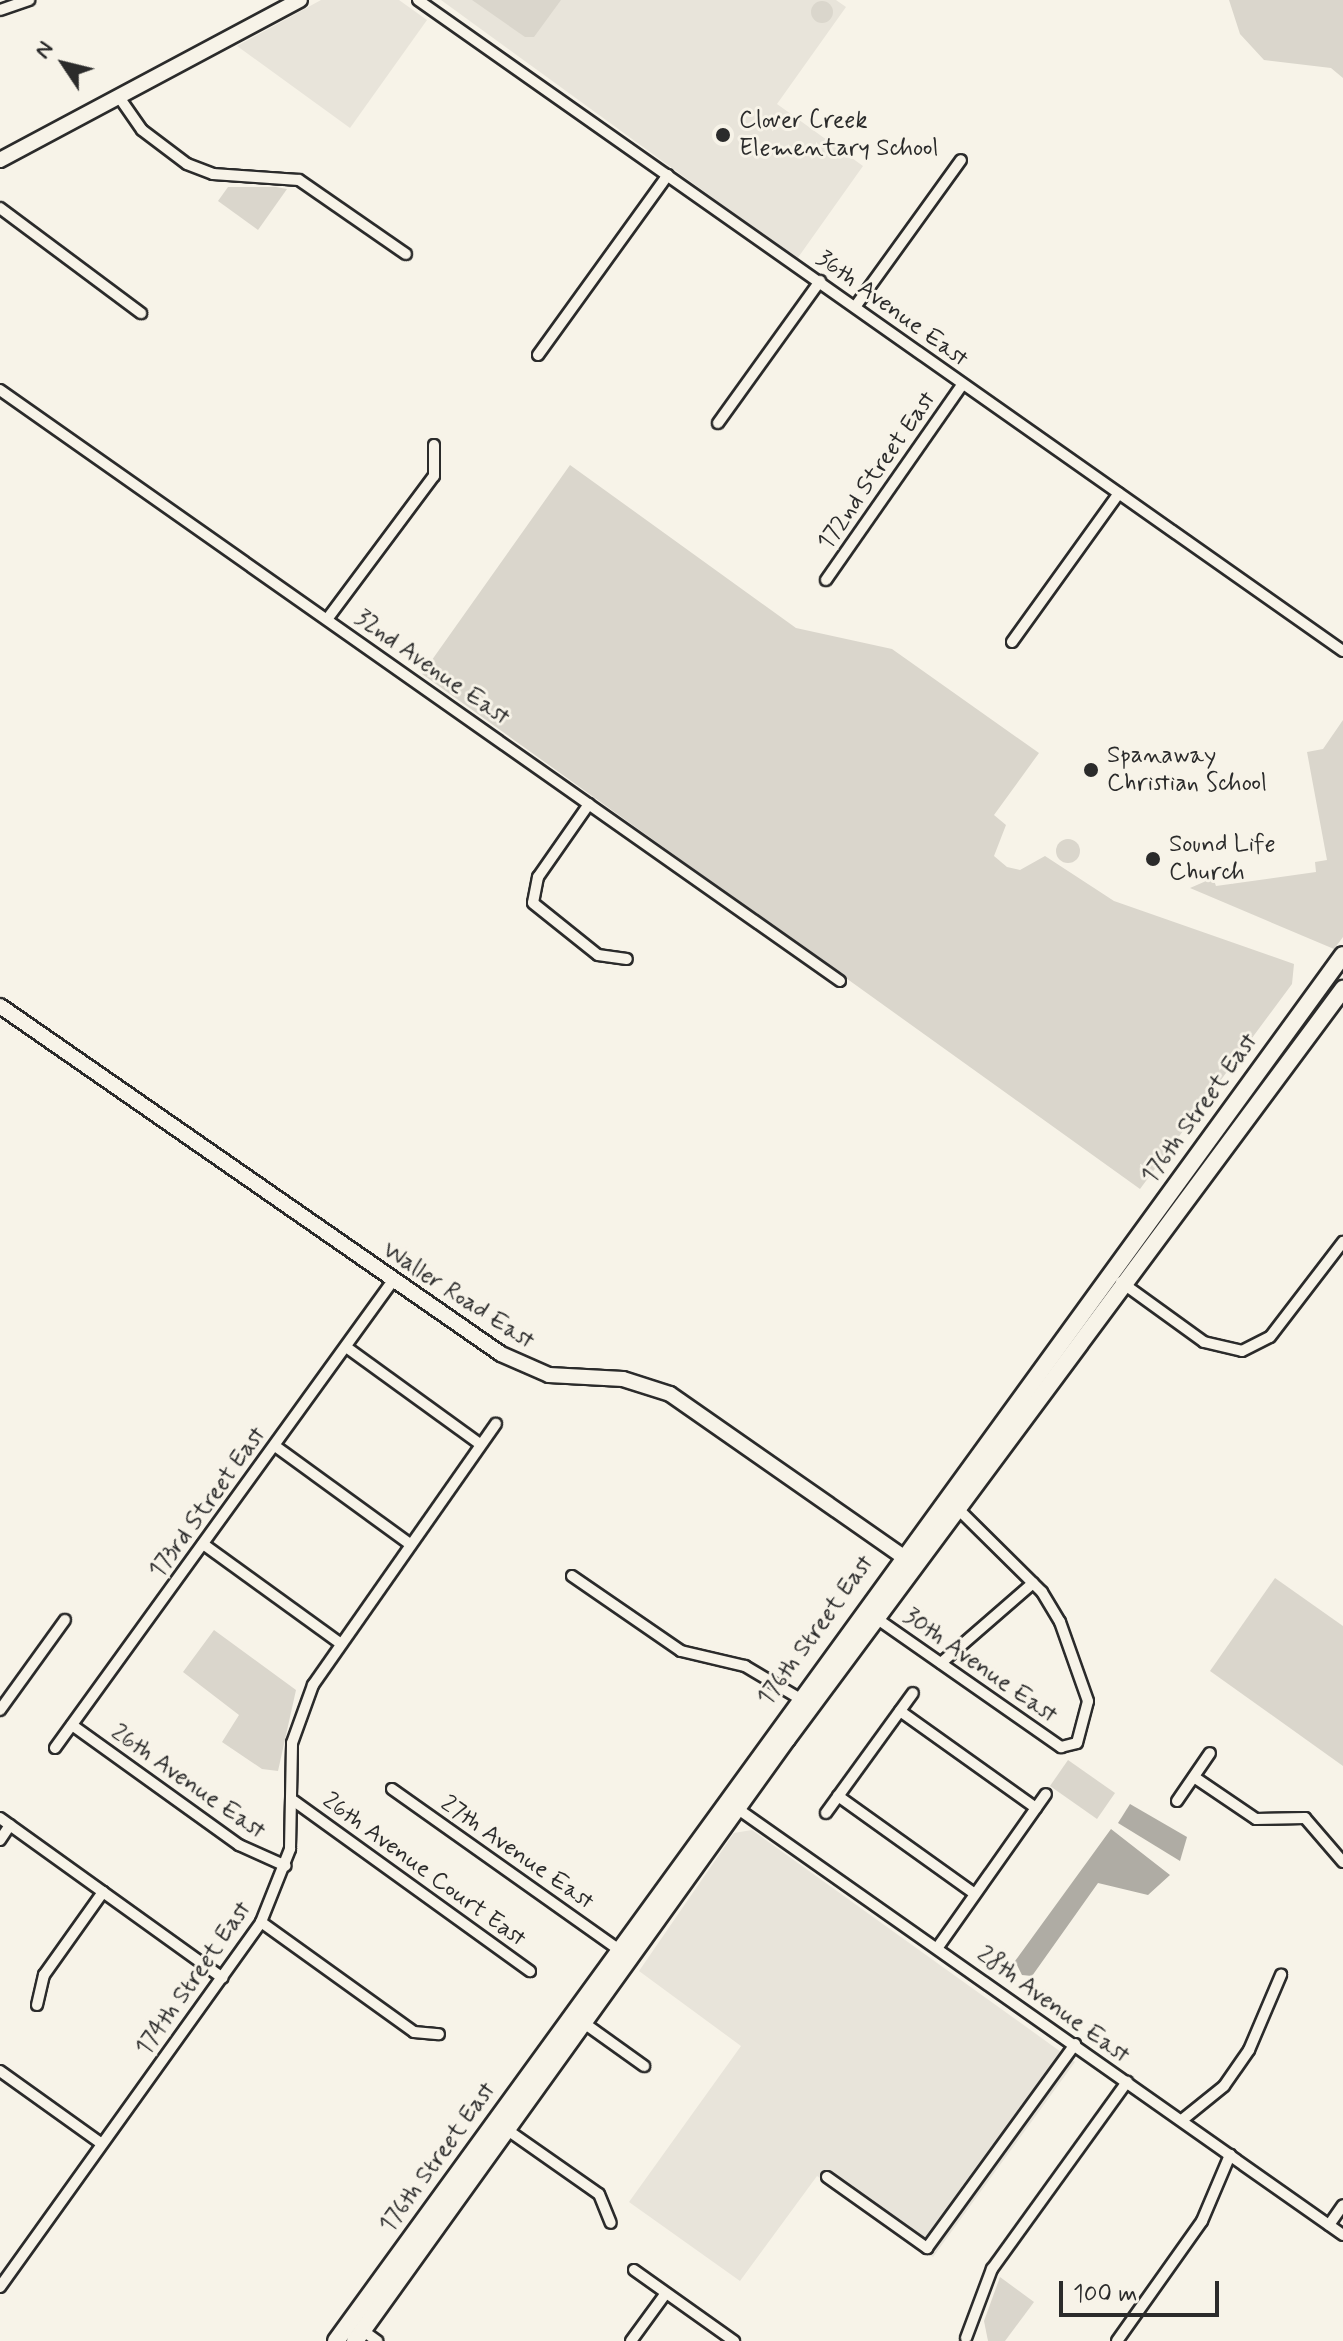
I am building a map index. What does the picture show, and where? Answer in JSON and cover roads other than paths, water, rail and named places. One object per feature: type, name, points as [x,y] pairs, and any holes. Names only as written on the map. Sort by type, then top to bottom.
[{"type":"main road","name":"176th Street East","points":[[358,2336],[957,1508],[1343,955]]},
{"type":"main road","name":"176th Street East","points":[[336,2341],[901,1554],[1343,989]]},
{"type":"main road","points":[[738,1809],[735,1799],[767,1754],[767,1740]]},
{"type":"main road","points":[[496,2143],[493,2135],[536,2076],[534,2065]]},
{"type":"street","points":[[0,10],[29,0]]},
{"type":"street","points":[[0,160],[300,0]]},
{"type":"street","name":"36th Avenue East","points":[[418,0],[1343,651]]},
{"type":"street","points":[[119,97],[142,130],[187,164],[227,176],[299,180],[406,254]]},
{"type":"street","points":[[855,307],[961,160]]},
{"type":"street","points":[[538,355],[668,175]]},
{"type":"street","points":[[0,208],[141,313]]},
{"type":"street","points":[[718,423],[820,281]]},
{"type":"street","name":"172nd Street East","points":[[826,580],[962,385]]},
{"type":"street","name":"32nd Avenue East","points":[[0,390],[840,981]]},
{"type":"street","points":[[328,618],[434,476],[434,445]]},
{"type":"street","points":[[1012,642],[1119,493]]},
{"type":"street","points":[[589,804],[538,877],[533,903],[598,955],[627,959]]},
{"type":"street","name":"Waller Road East","points":[[0,1006],[392,1282],[528,1368],[623,1379],[670,1394],[916,1564]]},
{"type":"street","points":[[1117,1278],[1211,1346],[1248,1349],[1270,1337],[1343,1242]]},
{"type":"street","name":"173rd Street East","points":[[55,1748],[392,1282]]},
{"type":"street","points":[[346,1347],[480,1444]]},
{"type":"street","name":"174th Street East","points":[[0,2287],[261,1922],[286,1866],[294,1801],[298,1720],[340,1643],[496,1424]]},
{"type":"street","points":[[275,1446],[410,1544]]},
{"type":"street","points":[[941,1663],[1033,1583],[957,1508]]},
{"type":"street","points":[[203,1544],[340,1643]]},
{"type":"street","points":[[572,1576],[681,1651],[745,1666],[797,1697]]},
{"type":"street","name":"30th Avenue East","points":[[876,1618],[1061,1747],[1070,1749],[1085,1730],[1087,1692],[1060,1622],[1033,1583]]},
{"type":"street","points":[[0,1710],[65,1620]]},
{"type":"street","points":[[826,1813],[913,1693]]},
{"type":"street","points":[[900,1711],[1036,1808]]},
{"type":"street","name":"26th Avenue East","points":[[72,1725],[239,1845],[286,1866]]},
{"type":"street","points":[[1177,1801],[1210,1753]]},
{"type":"street","points":[[1194,1777],[1256,1819],[1305,1818],[1343,1862]]},
{"type":"street","name":"27th Avenue East","points":[[392,1789],[618,1949]]},
{"type":"street","points":[[938,1947],[1046,1794]]},
{"type":"street","points":[[838,1796],[975,1894]]},
{"type":"street","name":"26th Avenue Court East","points":[[294,1801],[530,1971]]},
{"type":"street","name":"28th Avenue East","points":[[738,1809],[1343,2235]]},
{"type":"street","points":[[0,1818],[223,1978]]},
{"type":"street","points":[[0,1840],[10,1825]]},
{"type":"street","points":[[37,2005],[44,1975],[103,1892]]},
{"type":"street","points":[[261,1922],[414,2032],[439,2034]]},
{"type":"street","points":[[1182,2120],[1224,2086],[1249,2050],[1281,1975]]},
{"type":"street","points":[[584,2023],[644,2066]]},
{"type":"street","points":[[827,2177],[927,2248],[1075,2044]]},
{"type":"street","points":[[0,2071],[102,2144]]},
{"type":"street","points":[[966,2338],[992,2269],[1127,2082]]},
{"type":"street","points":[[506,2129],[599,2194],[611,2223]]},
{"type":"street","points":[[1117,2341],[1202,2221],[1230,2155]]},
{"type":"street","points":[[1329,2225],[1343,2205]]},
{"type":"street","points":[[634,2270],[734,2341]]},
{"type":"street","points":[[631,2341],[666,2293]]},
{"type":"street","points":[[358,2336],[377,2341]]},
{"type":"place","name":"Clover Creek Elementary School","points":[[723,135]]},
{"type":"place","name":"Spanaway Christian School","points":[[1091,770]]},
{"type":"place","name":"Sound Life Church","points":[[1153,859]]}]
